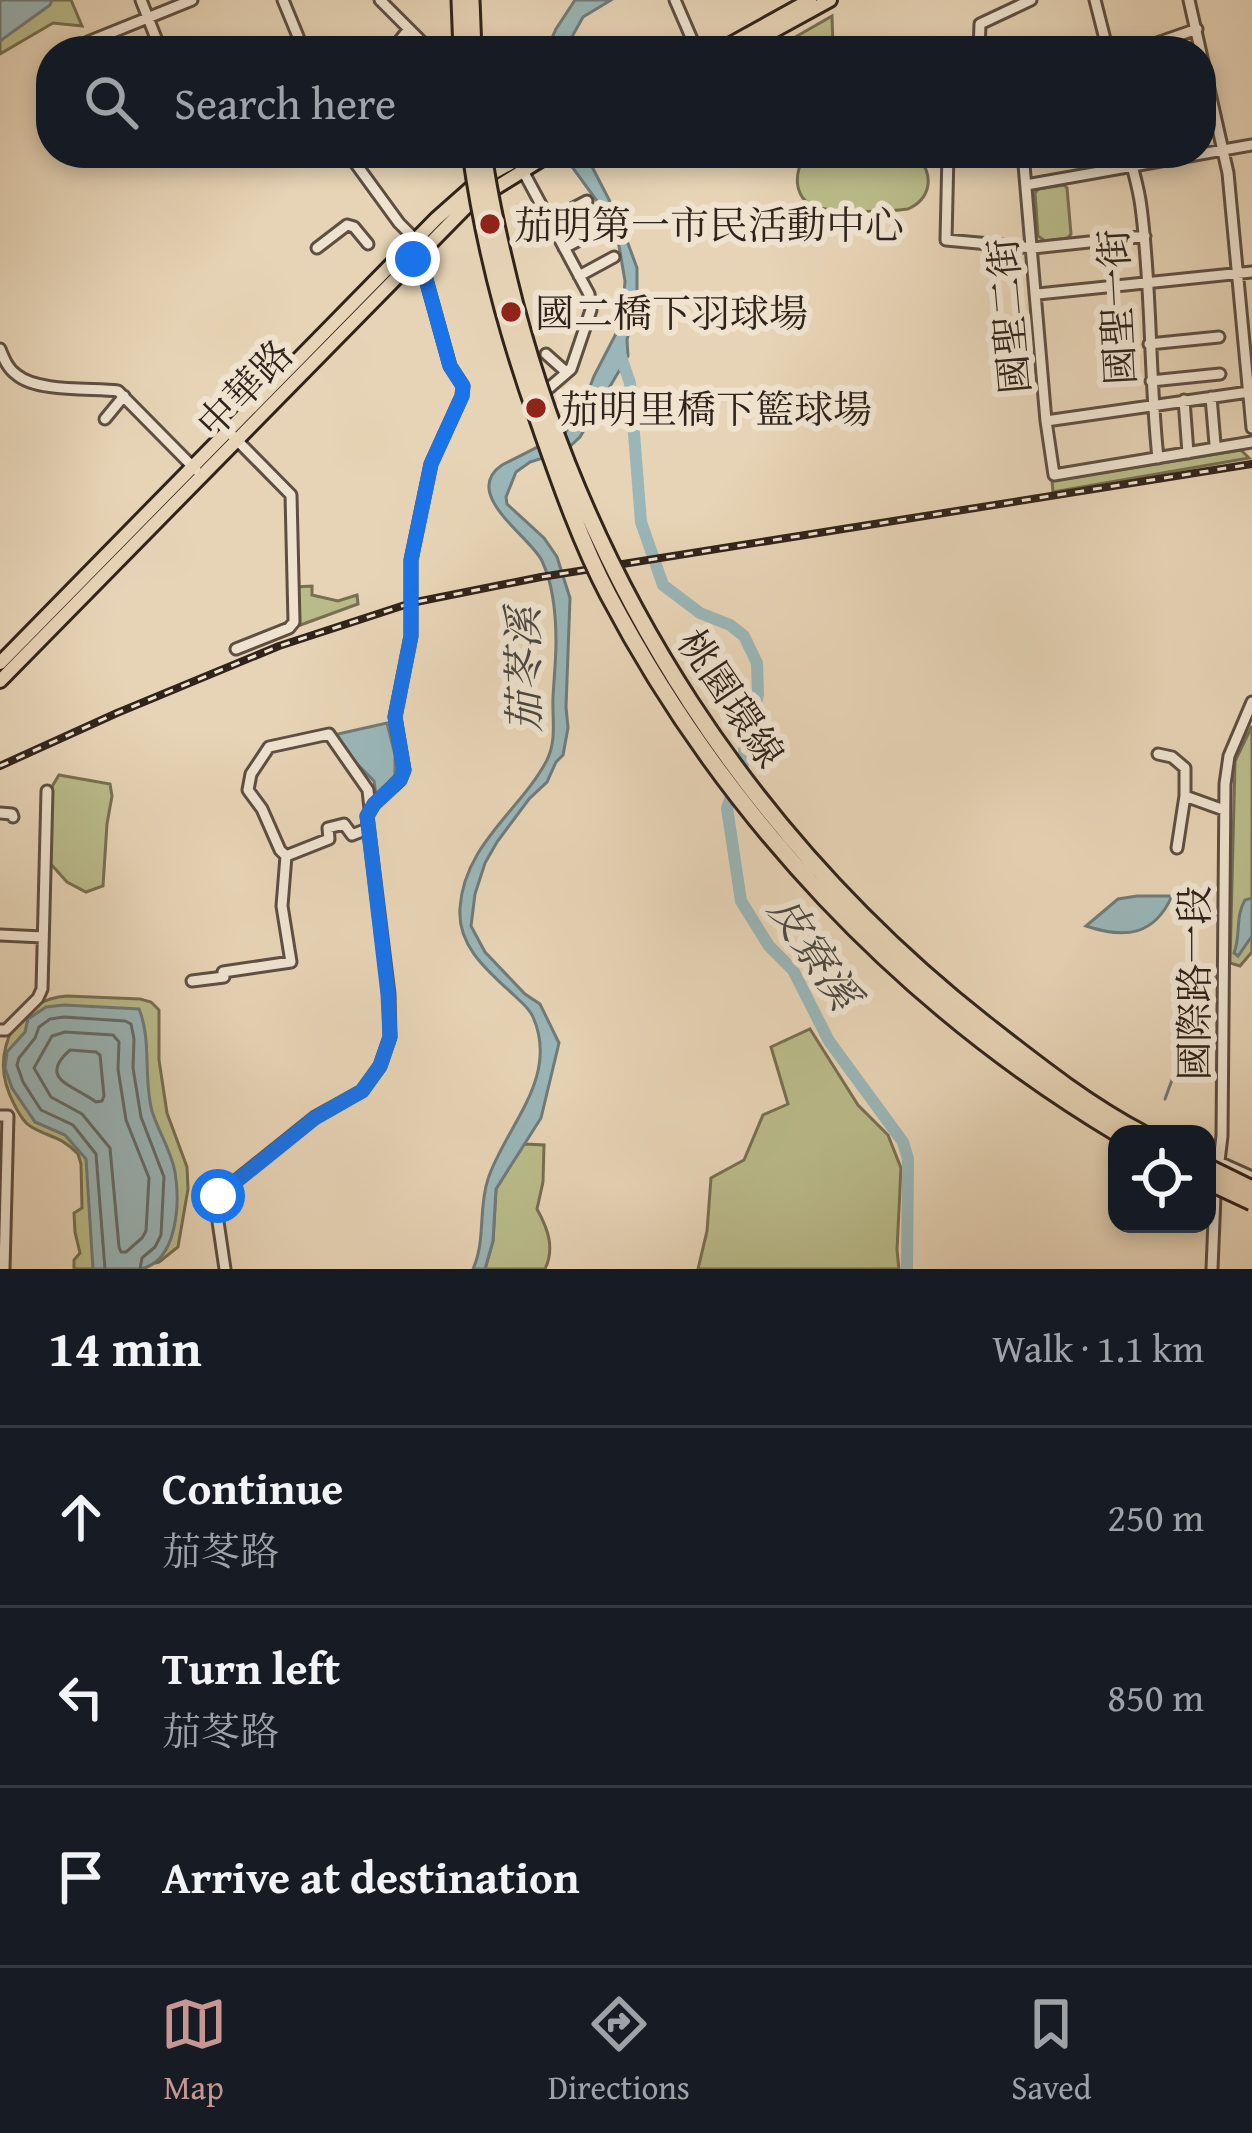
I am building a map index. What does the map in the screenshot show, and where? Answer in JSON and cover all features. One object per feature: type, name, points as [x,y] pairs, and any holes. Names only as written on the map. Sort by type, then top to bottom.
[{"type":"highway","points":[[460,0],[461,36]]},
{"type":"highway","points":[[472,0],[473,36]]},
{"type":"highway","name":"桃園環線","points":[[473,168],[504,312],[555,469],[607,592],[684,720],[803,875],[921,993],[1062,1100],[1108,1127]]},
{"type":"highway","name":"桃園環線","points":[[485,168],[527,351],[566,462],[621,584],[696,712],[804,854],[883,938],[1034,1063],[1128,1125]]},
{"type":"highway","points":[[1216,1167],[1252,1190]]},
{"type":"highway","points":[[1216,1185],[1252,1202]]},
{"type":"main road","points":[[745,36],[810,0]]},
{"type":"main road","points":[[764,36],[830,0]]},
{"type":"main road","name":"中華路","points":[[0,681],[228,432],[480,179],[505,168]]},
{"type":"main road","name":"中華路","points":[[0,663],[197,470]]},
{"type":"street","points":[[141,0],[155,36]]},
{"type":"street","points":[[102,36],[192,0]]},
{"type":"street","points":[[284,0],[298,36]]},
{"type":"street","points":[[380,0],[416,36]]},
{"type":"street","points":[[675,0],[691,36]]},
{"type":"street","points":[[980,36],[980,24],[1031,0]]},
{"type":"street","points":[[1095,0],[1104,36]]},
{"type":"street","points":[[1189,0],[1199,36]]},
{"type":"street","points":[[403,36],[409,29]]},
{"type":"street","points":[[1177,36],[1197,29]]},
{"type":"street","points":[[1216,113],[1239,273],[1252,428]]},
{"type":"street","points":[[1216,150],[1252,145]]},
{"type":"street","points":[[359,168],[399,223],[422,265],[450,366],[463,386],[431,464],[411,560],[411,636],[395,717],[404,770],[370,809]]},
{"type":"street","points":[[524,168],[589,294],[591,310],[571,370],[549,388]]},
{"type":"street","points":[[948,168],[946,240],[1033,248],[1144,236]]},
{"type":"street","name":"國聖二街","points":[[1024,168],[1054,475],[1158,458]]},
{"type":"street","points":[[1026,185],[1132,168]]},
{"type":"street","name":"國聖一街","points":[[1132,168],[1144,236],[1158,458]]},
{"type":"street","points":[[549,221],[586,201]]},
{"type":"street","points":[[317,248],[347,225],[355,227],[368,244]]},
{"type":"street","points":[[564,248],[602,228]]},
{"type":"street","points":[[579,276],[614,257]]},
{"type":"street","points":[[1037,295],[1252,272]]},
{"type":"street","points":[[1149,344],[1219,337]]},
{"type":"street","points":[[0,349],[22,380],[118,391],[197,470]]},
{"type":"street","points":[[546,354],[565,371],[571,370]]},
{"type":"street","points":[[1151,381],[1220,374]]},
{"type":"street","points":[[1046,421],[1250,392]]},
{"type":"street","points":[[105,419],[124,396]]},
{"type":"street","points":[[1211,397],[1215,444]]},
{"type":"street","points":[[1184,400],[1188,453]]},
{"type":"street","points":[[228,432],[291,495],[294,622],[236,649]]},
{"type":"street","points":[[1158,458],[1252,442]]},
{"type":"street","name":"國際路一段","points":[[1216,1130],[1223,1049],[1226,767],[1252,702]]},
{"type":"street","points":[[192,981],[291,962],[282,906],[286,856],[248,790],[251,774],[269,747],[329,734],[368,790],[367,829],[390,1037],[380,1066],[362,1091],[315,1118],[218,1196],[225,1269]]},
{"type":"street","points":[[1158,754],[1172,757],[1185,768],[1177,848]]},
{"type":"street","points":[[3,1030],[40,995],[47,791]]},
{"type":"street","points":[[1185,796],[1224,810]]},
{"type":"street","points":[[0,813],[13,817]]},
{"type":"street","points":[[286,856],[329,839],[328,828],[344,824],[352,835],[367,829]]},
{"type":"street","points":[[0,935],[43,937]]},
{"type":"street","points":[[4,1116],[4,1269]]},
{"type":"street","points":[[1216,1166],[1252,1178]]},
{"type":"street","name":"國際路一段","points":[[1212,1233],[1212,1269]]},
{"type":"green space","points":[[0,0],[71,0],[82,26],[53,23],[0,54]]},
{"type":"green space","points":[[832,16],[833,36],[797,36]]},
{"type":"green space","points":[[800,168],[924,168],[928,187],[908,209],[839,211],[804,200],[797,177]]},
{"type":"green space","points":[[1064,185],[1071,234],[1045,241],[1038,236],[1035,193]]},
{"type":"green space","points":[[1241,450],[1249,458],[1053,492],[1052,481]]},
{"type":"green space","points":[[312,586],[312,595],[338,601],[357,595],[358,604],[295,627],[295,587]]},
{"type":"green space","points":[[1252,726],[1252,952],[1240,966],[1230,963],[1235,761]]},
{"type":"green space","points":[[59,775],[110,784],[103,886],[86,892],[67,882],[49,862],[50,790]]},
{"type":"green space","points":[[67,996],[140,999],[159,1010],[159,1060],[167,1113],[187,1167],[188,1189],[178,1247],[146,1269],[74,1269],[80,1253],[74,1213],[82,1208],[78,1154],[25,1122],[6,1084],[4,1056],[13,1027],[37,1005]]},
{"type":"green space","points":[[810,1029],[858,1105],[888,1135],[901,1168],[899,1269],[698,1269],[711,1178],[744,1160],[763,1115],[788,1104],[771,1047]]},
{"type":"green space","points":[[524,1144],[544,1145],[537,1209],[549,1239],[548,1261],[545,1269],[485,1269],[493,1241],[496,1189]]},
{"type":"water","points":[[0,0],[52,0],[0,41]]},
{"type":"water","points":[[575,0],[611,0],[583,17],[572,36],[553,36]]},
{"type":"water","points":[[573,168],[593,168],[637,268],[628,356],[580,437],[565,451],[530,462],[516,472],[506,497],[507,504],[557,557],[570,598],[568,728],[563,755],[547,782],[529,799],[485,863],[471,926],[485,952],[540,1004],[559,1043],[541,1118],[496,1189],[493,1241],[485,1269],[473,1269],[488,1179],[535,1081],[540,1039],[530,1011],[469,947],[460,908],[464,885],[482,846],[536,778],[550,752],[556,649],[554,601],[542,561],[502,515],[489,489],[491,476],[502,465],[565,433],[622,322],[625,281],[619,246],[605,212]]},
{"type":"water","points":[[387,723],[395,775],[376,795],[374,781],[337,744],[338,734]]},
{"type":"water","points":[[1172,896],[1156,919],[1137,931],[1086,926],[1118,899]]},
{"type":"water","points":[[1252,898],[1252,936],[1238,956],[1234,953],[1240,913],[1245,900]]},
{"type":"water","points":[[46,1007],[139,1009],[143,1021],[149,1098],[173,1164],[177,1199],[169,1243],[153,1264],[140,1269],[93,1269],[86,1159],[65,1135],[35,1122],[5,1068],[7,1052],[25,1032],[28,1019]]},
{"type":"waterway","name":"皮寮溪","points":[[619,351],[630,383],[641,522],[663,585],[700,613],[744,636],[757,663],[758,695],[743,764],[727,808],[741,901],[769,946],[793,970],[829,1041],[903,1142],[908,1159],[907,1269]]},
{"type":"waterway","points":[[1165,1099],[1217,972]]},
{"type":"railway","points":[[0,766],[279,646],[411,603],[541,577],[1252,464]]},
{"type":"place","name":"茄明第一市民活動中心","points":[[490,224]]},
{"type":"place","name":"國二橋下羽球場","points":[[511,312]]},
{"type":"place","name":"茄明里橋下籃球場","points":[[536,408]]},
{"type":"route","points":[[218,1196],[315,1118],[362,1091],[380,1066],[390,1037],[367,816],[404,770],[395,717],[411,636],[411,560],[431,464],[463,386],[450,366],[422,265],[413,259]]},
{"type":"water label","name":"茄苳溪","points":[[523,670]]}]
